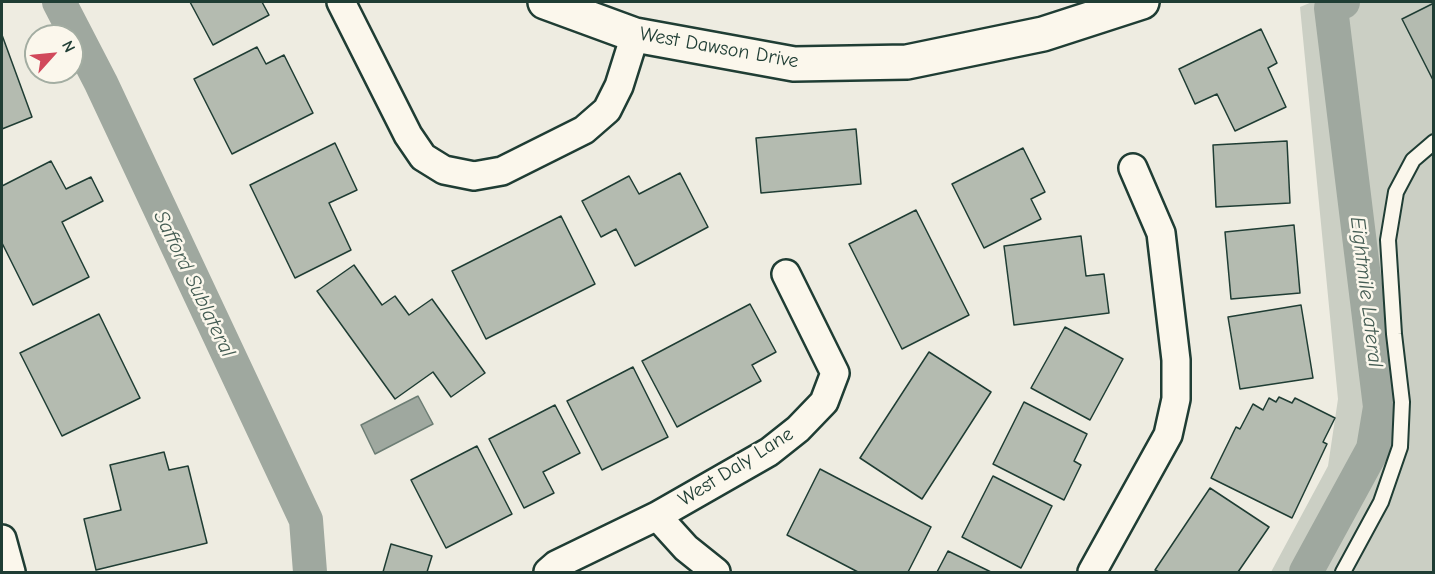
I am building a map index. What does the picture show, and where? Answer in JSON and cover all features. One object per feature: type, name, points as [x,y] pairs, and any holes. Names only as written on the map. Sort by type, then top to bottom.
[{"type":"street","points":[[341,2],[408,135],[423,157],[444,170],[474,176],[502,171],[584,130],[607,110],[620,86],[635,35]]},
{"type":"street","name":"West Dawson Drive","points":[[545,2],[635,35],[794,64],[907,62],[1043,34],[1142,2]]},
{"type":"street","points":[[1092,573],[1168,435],[1176,399],[1176,360],[1161,233],[1133,168]]},
{"type":"street","name":"West Daly Lane","points":[[548,573],[556,565],[657,516],[769,452],[798,429],[824,402],[835,373],[786,274]]},
{"type":"street","points":[[657,516],[686,548],[716,573]]},
{"type":"street","points":[[2,539],[11,573]]},
{"type":"lane","points":[[1343,573],[1381,502],[1400,447],[1402,402],[1394,334],[1388,240],[1396,192],[1413,160],[1434,142]]},
{"type":"shaded area","points":[[1312,2],[1433,2],[1433,572],[1271,572],[1328,466],[1338,399],[1300,7]]},
{"type":"shaded area","points":[[418,396],[433,424],[375,454],[361,425]]},
{"type":"building","points":[[190,2],[262,2],[269,15],[213,45]]},
{"type":"building","points":[[1434,3],[1434,82],[1402,19]]},
{"type":"building","points":[[1261,29],[1277,63],[1268,68],[1286,107],[1235,131],[1217,94],[1195,104],[1179,69]]},
{"type":"building","points":[[2,35],[32,117],[2,129]]},
{"type":"building","points":[[257,47],[266,64],[284,55],[313,113],[232,154],[194,79]]},
{"type":"building","points":[[856,129],[861,184],[761,193],[756,138]]},
{"type":"building","points":[[1287,141],[1290,203],[1216,207],[1213,145]]},
{"type":"building","points":[[335,143],[357,190],[329,203],[351,250],[295,278],[250,185]]},
{"type":"building","points":[[1023,148],[1045,192],[1031,199],[1041,219],[984,248],[952,184]]},
{"type":"building","points":[[51,161],[66,189],[91,177],[103,201],[62,222],[89,277],[33,305],[2,243],[2,186]]},
{"type":"building","points":[[680,173],[708,227],[635,266],[616,229],[601,237],[582,201],[629,176],[639,194]]},
{"type":"building","points":[[916,210],[969,315],[902,349],[849,244]]},
{"type":"building","points":[[561,216],[595,284],[486,339],[452,271]]},
{"type":"building","points":[[1294,225],[1300,293],[1231,299],[1225,232]]},
{"type":"building","points":[[1081,236],[1086,276],[1104,274],[1109,313],[1014,325],[1004,246]]},
{"type":"building","points":[[354,265],[382,305],[395,296],[409,315],[432,299],[485,373],[451,397],[433,372],[395,399],[317,291]]},
{"type":"building","points":[[750,304],[776,352],[752,365],[761,381],[677,427],[642,361]]},
{"type":"building","points":[[1301,305],[1313,378],[1240,389],[1228,317]]},
{"type":"building","points":[[99,314],[140,398],[62,436],[20,353]]},
{"type":"building","points":[[1065,327],[1123,359],[1090,420],[1031,388]]},
{"type":"building","points":[[929,352],[991,392],[922,499],[860,458]]},
{"type":"building","points":[[633,367],[668,437],[602,470],[567,401]]},
{"type":"building","points":[[1279,397],[1292,403],[1295,398],[1335,418],[1323,442],[1327,444],[1292,518],[1211,478],[1236,427],[1240,429],[1253,404],[1263,410],[1269,398],[1276,402]]},
{"type":"building","points":[[1024,402],[1087,434],[1074,461],[1081,465],[1064,500],[993,464]]},
{"type":"building","points":[[555,405],[580,453],[543,472],[554,493],[524,508],[489,439]]},
{"type":"building","points":[[477,446],[512,514],[446,548],[411,480]]},
{"type":"building","points":[[164,452],[169,470],[188,466],[207,543],[96,570],[84,519],[121,510],[110,465]]},
{"type":"building","points":[[820,469],[931,527],[908,572],[858,572],[787,535]]},
{"type":"building","points":[[993,476],[1052,506],[1021,568],[962,537]]},
{"type":"building","points":[[1210,488],[1269,527],[1238,572],[1159,572],[1155,570]]},
{"type":"building","points":[[391,544],[432,556],[427,572],[383,572]]},
{"type":"building","points":[[948,551],[991,572],[937,572]]},
{"type":"waterway","name":"Safford Sublateral","points":[[59,2],[101,83],[306,520],[310,572]]},
{"type":"waterway","name":"Eightmile Lateral","points":[[1306,572],[1373,449],[1380,407],[1331,8],[1343,2]]}]
